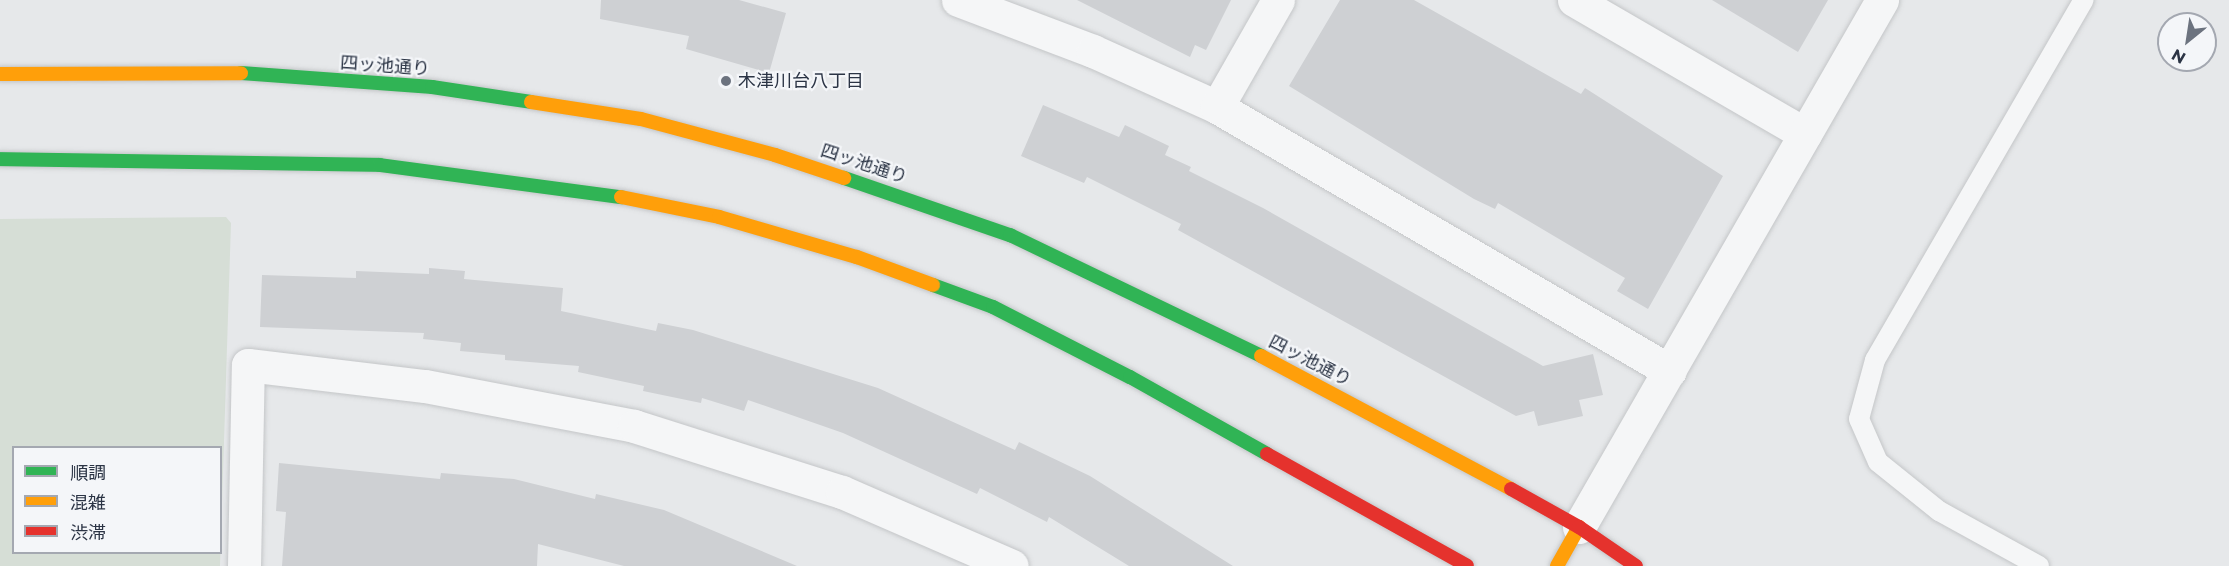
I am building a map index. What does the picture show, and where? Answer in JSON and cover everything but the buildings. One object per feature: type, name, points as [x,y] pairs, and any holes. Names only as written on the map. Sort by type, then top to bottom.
[{"type":"main road","name":"四ッ池通り","points":[[0,74],[222,72],[432,87],[641,119],[776,155],[1010,235],[1389,421],[1579,527],[1636,566]]},
{"type":"main road","points":[[0,159],[380,165],[596,192],[719,217],[857,257],[993,307],[1130,377],[1467,566]]},
{"type":"main road","points":[[1557,566],[1579,527]]},
{"type":"street","points":[[958,0],[1094,51],[1217,107],[1670,370]]},
{"type":"street","points":[[1217,107],[1278,0]]},
{"type":"street","points":[[1579,527],[1882,0]]},
{"type":"street","points":[[1584,2],[1805,134]]},
{"type":"street","points":[[244,566],[248,365],[425,386],[634,426],[842,492],[1012,566]]},
{"type":"lane","points":[[2039,566],[2016,561],[1939,511],[1878,462],[1859,419],[1875,360],[2084,0]]},
{"type":"shaded area","points":[[226,217],[231,223],[222,504],[222,446],[12,446],[12,554],[220,554],[220,566],[0,566],[0,219]]},
{"type":"traffic: fast","points":[[241,73],[432,87],[531,102]]},
{"type":"traffic: fast","points":[[0,159],[380,165],[621,197]]},
{"type":"traffic: fast","points":[[844,178],[1010,235],[1261,356]]},
{"type":"traffic: fast","points":[[933,285],[993,307],[1130,377],[1267,454]]},
{"type":"traffic: slow","points":[[0,74],[241,73]]},
{"type":"traffic: slow","points":[[531,102],[641,119],[775,155],[844,178]]},
{"type":"traffic: slow","points":[[621,197],[719,217],[857,257],[933,285]]},
{"type":"traffic: slow","points":[[1261,356],[1511,489]]},
{"type":"traffic: slow","points":[[1557,566],[1579,527]]},
{"type":"traffic: jam","points":[[1267,454],[1467,566]]},
{"type":"traffic: jam","points":[[1511,489],[1579,527],[1636,566]]},
{"type":"place","name":"木津川台八丁目","points":[[726,81]]}]
